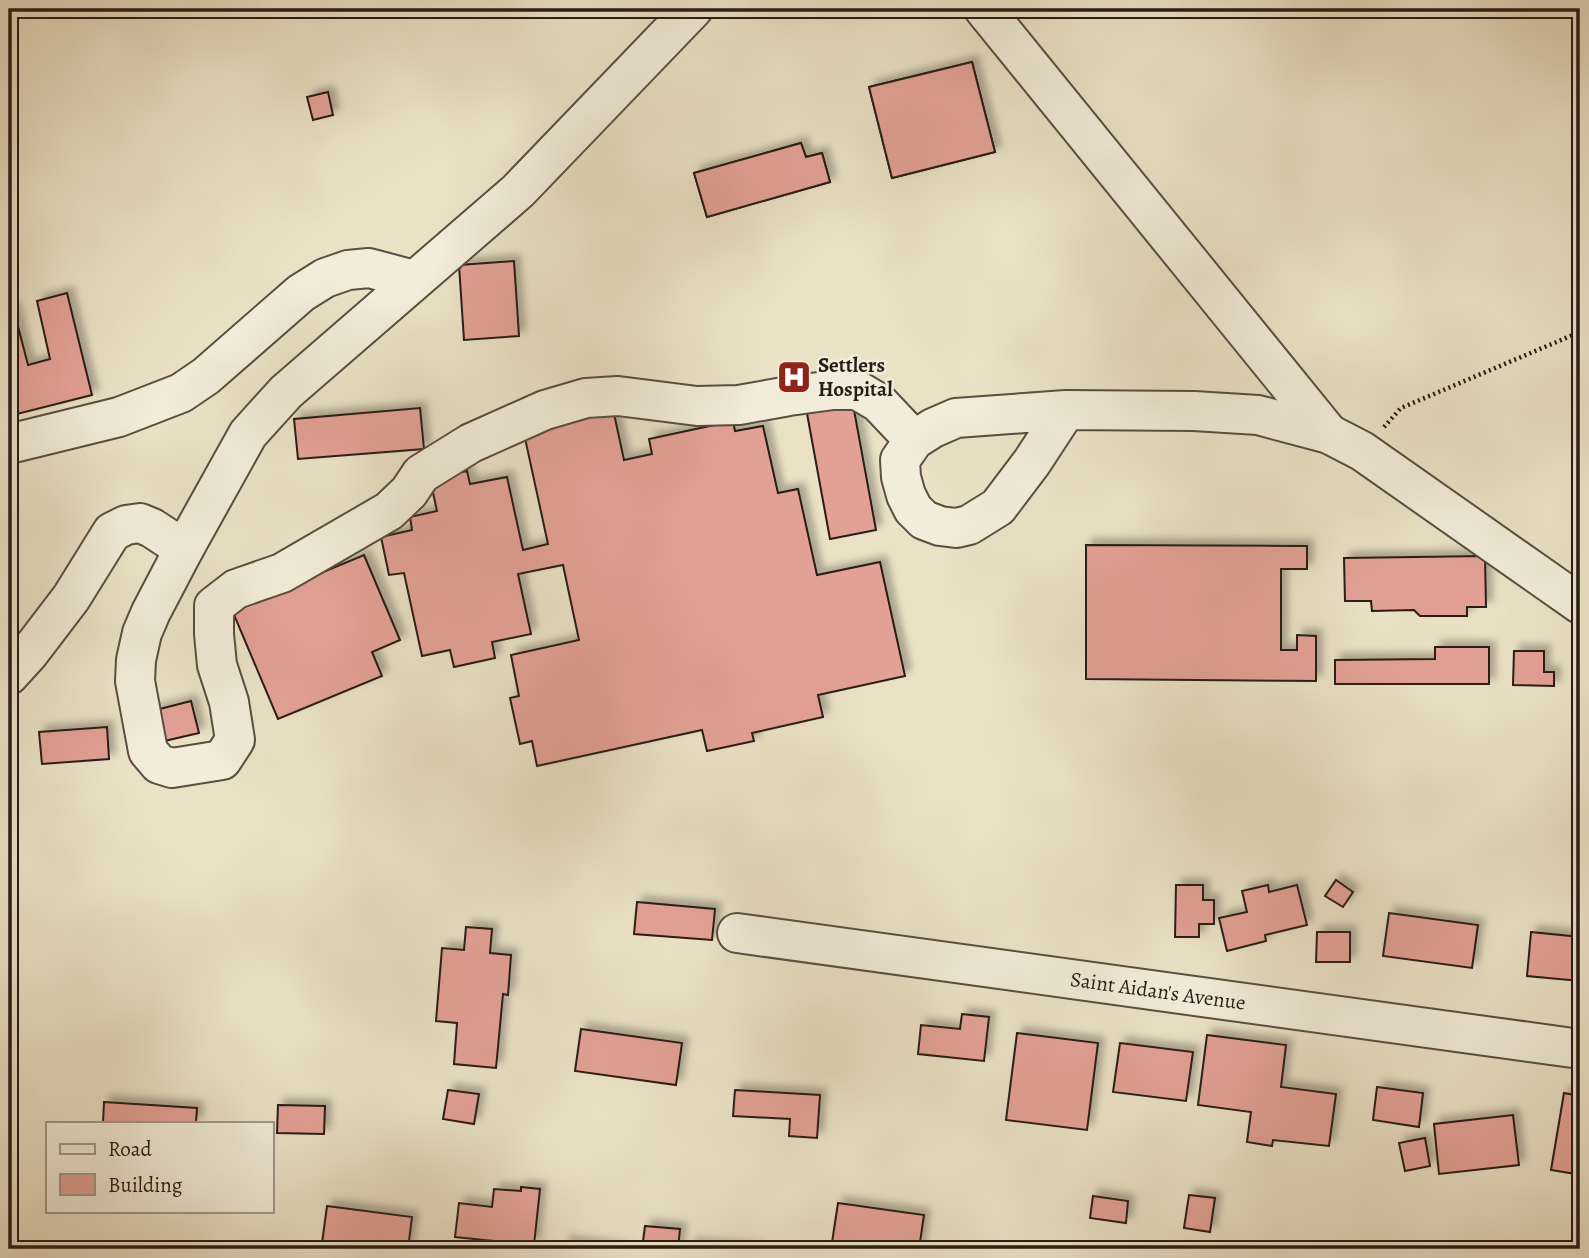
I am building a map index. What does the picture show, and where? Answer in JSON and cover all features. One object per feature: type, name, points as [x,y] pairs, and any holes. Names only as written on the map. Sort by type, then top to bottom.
[{"type":"street","points":[[693,9],[517,191],[286,392],[248,434],[184,549],[142,633],[136,660],[137,690],[149,751],[159,764],[172,768],[222,760],[235,740],[229,702],[217,665],[214,606],[236,589],[282,573],[389,511],[409,492],[421,474],[471,443],[533,416],[586,398],[618,396],[697,406],[739,405],[833,390],[857,390],[879,403],[914,440]]},
{"type":"street","points":[[984,9],[1345,442],[1580,604]]},
{"type":"street","points":[[9,444],[119,417],[181,393],[206,376],[301,293],[324,278],[348,270],[369,268],[414,280]]},
{"type":"street","points":[[1066,410],[998,508],[969,525],[956,528],[924,520],[913,509],[901,477],[900,460],[914,440],[956,418],[1066,410],[1194,411],[1258,415],[1345,442]]},
{"type":"street","points":[[9,675],[71,598],[112,532],[126,525],[140,523],[184,549]]},
{"type":"street","name":"Saint Aidan's Avenue","points":[[737,933],[1580,1049]]},
{"type":"path","points":[[1345,442],[1401,408],[1580,332]]},
{"type":"building","points":[[972,62],[995,152],[892,178],[869,87]]},
{"type":"building","points":[[972,62],[995,152],[892,178],[869,87]]},
{"type":"building","points":[[328,92],[333,115],[313,120],[307,97]]},
{"type":"building","points":[[801,143],[806,157],[822,153],[830,182],[707,217],[694,173]]},
{"type":"building","points":[[801,143],[806,157],[822,153],[830,182],[707,217],[694,173]]},
{"type":"building","points":[[514,261],[519,336],[464,340],[459,265]]},
{"type":"building","points":[[67,293],[92,395],[9,416],[9,308],[13,307],[28,365],[50,359],[37,301]]},
{"type":"building","points":[[852,399],[876,530],[830,539],[806,408]]},
{"type":"building","points":[[420,408],[424,449],[298,459],[294,419]]},
{"type":"building","points":[[613,409],[624,460],[652,454],[649,439],[733,421],[735,431],[763,426],[778,493],[798,489],[817,575],[880,562],[905,676],[818,695],[823,717],[752,733],[754,741],[707,751],[702,730],[537,766],[532,741],[520,744],[510,698],[519,696],[511,655],[579,640],[563,565],[518,574],[531,634],[492,642],[495,658],[454,667],[450,650],[422,656],[404,573],[389,575],[381,537],[412,530],[410,517],[437,511],[430,479],[467,471],[470,484],[507,477],[523,550],[548,544],[523,429]]},
{"type":"building","points":[[1086,545],[1307,546],[1307,569],[1281,569],[1281,650],[1297,650],[1297,635],[1316,636],[1316,681],[1086,679]]},
{"type":"building","points":[[364,555],[400,640],[372,652],[382,676],[278,719],[232,610]]},
{"type":"building","points":[[1485,556],[1486,607],[1467,607],[1467,616],[1420,616],[1414,610],[1372,611],[1371,601],[1345,601],[1344,558]]},
{"type":"building","points":[[1435,647],[1489,647],[1489,684],[1335,684],[1335,660],[1435,659]]},
{"type":"building","points":[[1514,651],[1544,651],[1544,672],[1554,672],[1554,686],[1513,685]]},
{"type":"building","points":[[191,701],[199,733],[160,742],[152,711]]},
{"type":"building","points":[[107,727],[109,759],[42,764],[39,732]]},
{"type":"building","points":[[1336,880],[1353,892],[1343,907],[1325,896]]},
{"type":"building","points":[[1176,885],[1203,885],[1203,900],[1214,900],[1214,924],[1199,924],[1199,937],[1175,937]]},
{"type":"building","points":[[1268,885],[1269,892],[1297,885],[1307,925],[1265,935],[1266,941],[1227,951],[1219,918],[1247,912],[1242,891]]},
{"type":"building","points":[[637,902],[715,909],[712,940],[634,934]]},
{"type":"building","points":[[1389,913],[1478,925],[1472,968],[1383,956]]},
{"type":"building","points":[[466,927],[492,929],[490,953],[511,955],[508,995],[503,994],[496,1068],[454,1064],[457,1023],[436,1021],[442,948],[464,950]]},
{"type":"building","points":[[1317,932],[1350,932],[1350,962],[1316,962]]},
{"type":"building","points":[[1531,932],[1580,937],[1580,981],[1527,976]]},
{"type":"building","points":[[962,1014],[989,1017],[984,1061],[918,1054],[921,1025],[960,1029]]},
{"type":"building","points":[[581,1029],[682,1043],[676,1085],[575,1071]]},
{"type":"building","points":[[1017,1033],[1098,1043],[1087,1130],[1006,1120]]},
{"type":"building","points":[[1207,1035],[1286,1045],[1281,1087],[1336,1094],[1329,1146],[1273,1140],[1272,1146],[1247,1142],[1251,1112],[1198,1105]]},
{"type":"building","points":[[1120,1043],[1193,1052],[1186,1101],[1113,1092]]},
{"type":"building","points":[[1377,1087],[1423,1093],[1419,1127],[1373,1120]]},
{"type":"building","points":[[448,1090],[479,1094],[474,1124],[443,1119]]},
{"type":"building","points":[[735,1090],[820,1095],[817,1138],[789,1136],[790,1119],[733,1116]]},
{"type":"building","points":[[1564,1093],[1580,1096],[1580,1146],[1576,1174],[1551,1170]]},
{"type":"building","points":[[104,1102],[197,1108],[196,1122],[103,1122]]},
{"type":"building","points":[[278,1105],[325,1106],[324,1134],[277,1133]]},
{"type":"building","points":[[1513,1115],[1519,1165],[1439,1174],[1434,1124]]},
{"type":"building","points":[[1425,1138],[1430,1166],[1405,1171],[1399,1143]]},
{"type":"building","points":[[521,1187],[540,1189],[534,1245],[455,1237],[459,1203],[492,1207],[494,1189],[521,1191]]},
{"type":"building","points":[[1189,1195],[1215,1198],[1210,1232],[1184,1228]]},
{"type":"building","points":[[1093,1196],[1128,1201],[1126,1223],[1090,1218]]},
{"type":"building","points":[[838,1203],[924,1215],[919,1249],[831,1249]]},
{"type":"building","points":[[327,1206],[412,1217],[408,1249],[369,1249],[322,1243]]},
{"type":"building","points":[[645,1226],[680,1229],[678,1249],[642,1249]]},
{"type":"building","points":[[565,1242],[626,1249],[564,1249]]},
{"type":"building","points":[[690,1244],[758,1249],[690,1249]]},
{"type":"place","name":"Settlers Hospital","points":[[794,377]]}]
